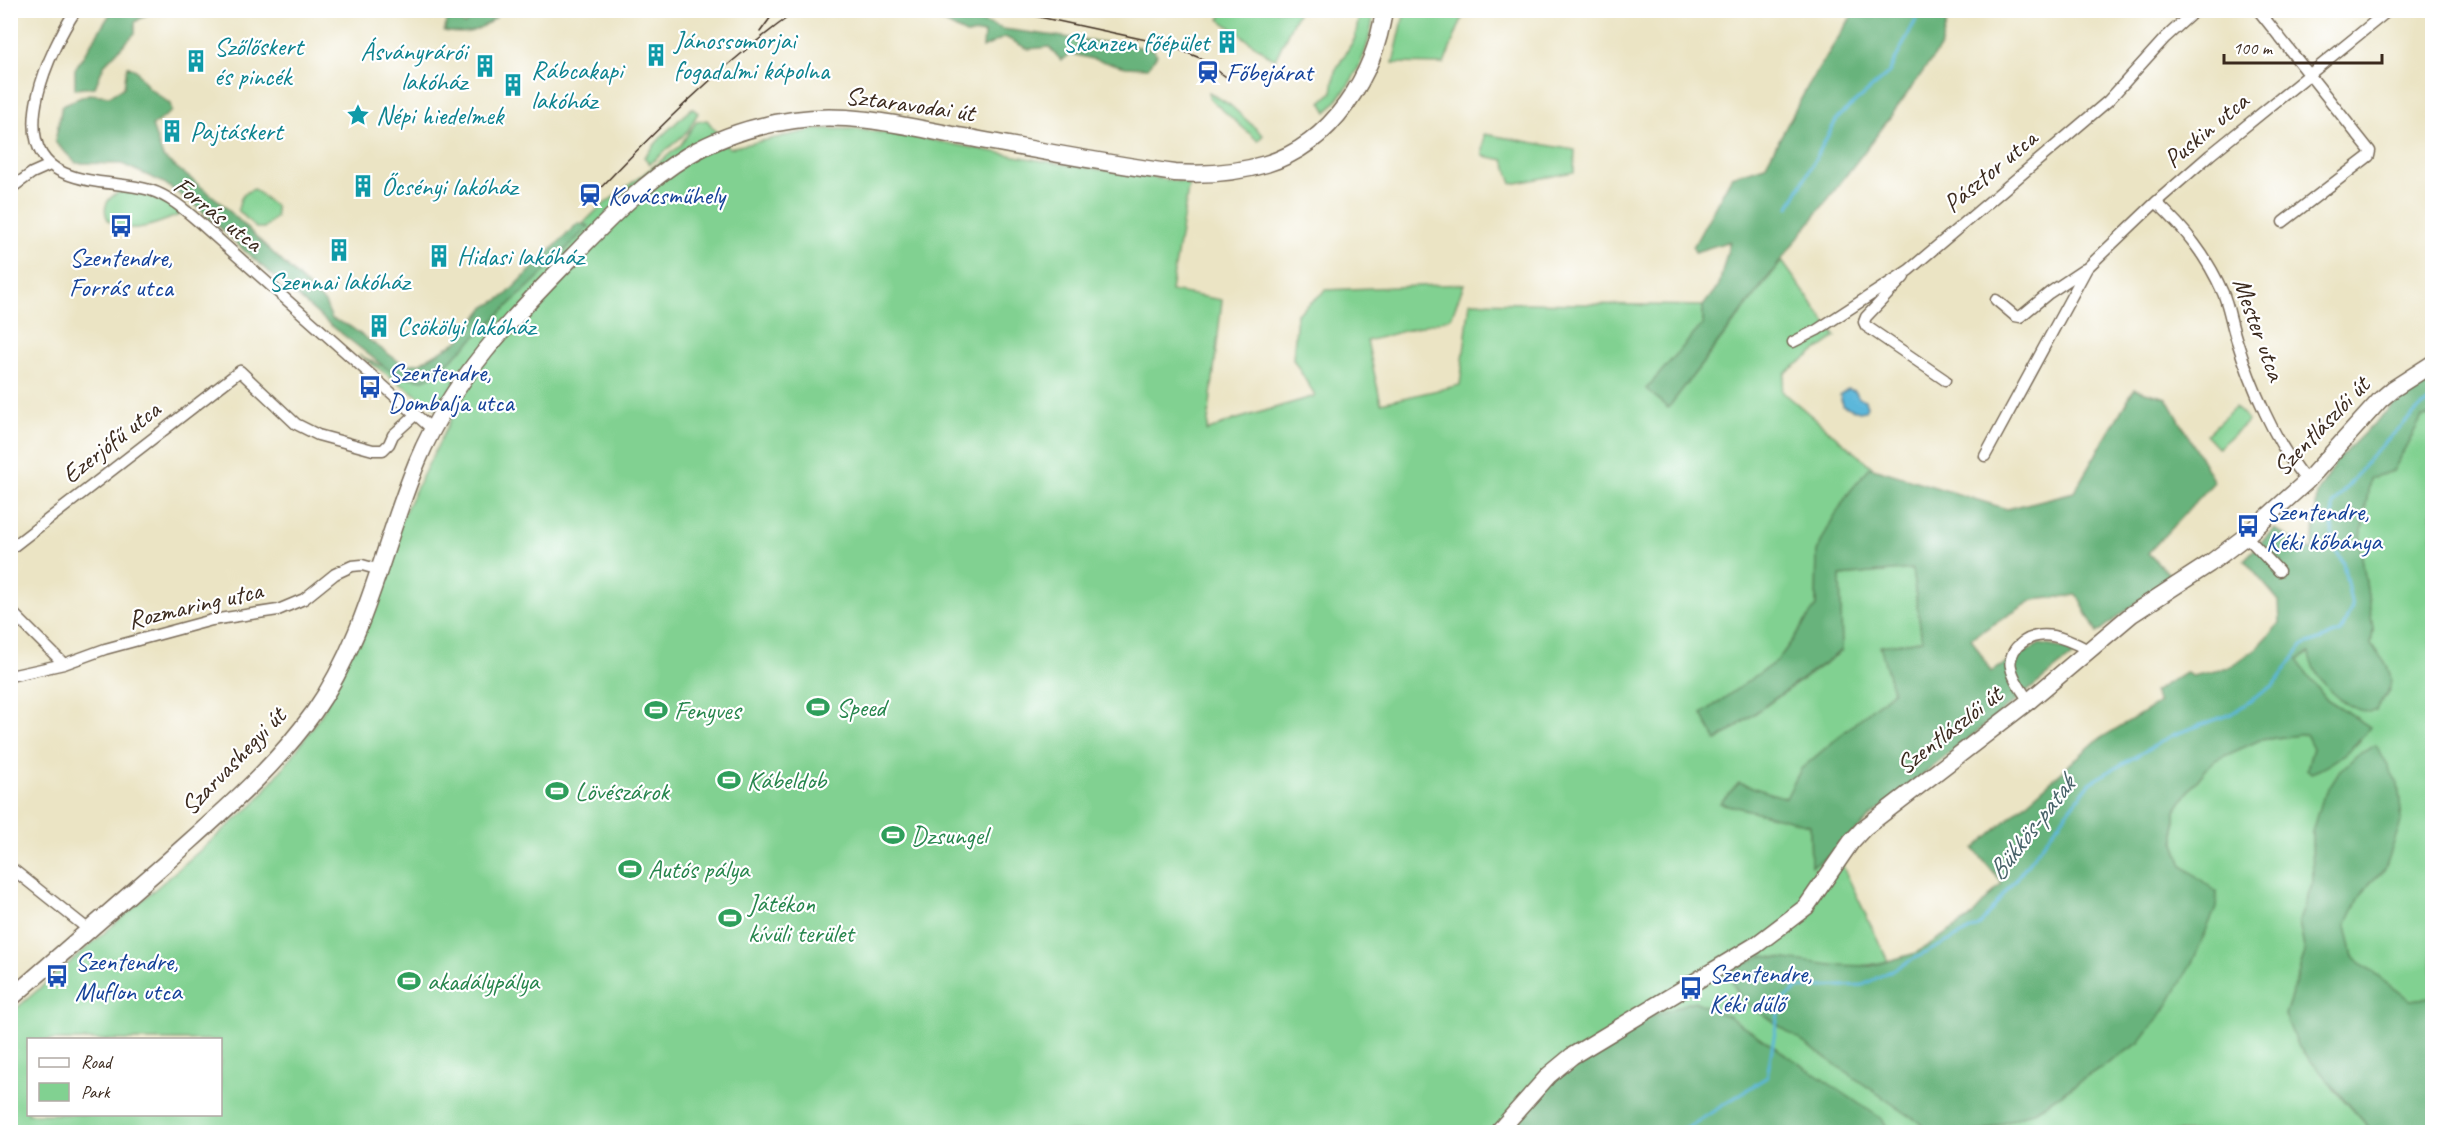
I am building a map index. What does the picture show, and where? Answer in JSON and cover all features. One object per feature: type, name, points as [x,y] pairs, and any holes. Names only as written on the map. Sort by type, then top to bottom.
[{"type":"street","points":[[10,189],[32,173],[50,165],[36,137],[36,104],[52,52],[76,10]]},
{"type":"street","name":"Sztaravodai út","points":[[433,430],[462,380],[481,355],[597,230],[657,177],[688,155],[713,142],[778,122],[815,117],[848,118],[880,121],[1147,170],[1207,175],[1243,170],[1269,164],[1292,152],[1311,139],[1343,109],[1357,91],[1371,61],[1384,10]]},
{"type":"street","name":"Pásztor utca","points":[[1793,342],[1817,330],[1909,270],[2108,101],[2165,38],[2196,10]]},
{"type":"street","points":[[2258,10],[2370,151],[2369,156],[2283,222]]},
{"type":"street","name":"Puskin utca","points":[[1996,300],[2015,316],[2020,316],[2086,268],[2156,202],[2389,10]]},
{"type":"street","name":"Forrás utca","points":[[50,165],[75,177],[100,183],[142,188],[168,197],[433,430]]},
{"type":"street","name":"Mester utca","points":[[2156,202],[2187,231],[2213,273],[2224,296],[2236,338],[2269,418],[2289,458],[2307,481]]},
{"type":"street","name":"Puskin utca","points":[[1984,456],[2086,268]]},
{"type":"street","points":[[1909,270],[1864,322],[1866,326],[1945,380]]},
{"type":"street","name":"Szentlászlói út","points":[[1498,1132],[1549,1076],[1572,1056],[1756,945],[1806,907],[1863,828],[2029,701],[2132,614],[2209,564],[2246,536],[2307,481],[2380,400],[2433,364]]},
{"type":"street","name":"Ezerjófű utca","points":[[10,549],[240,371],[296,424],[318,435],[373,450],[383,450],[393,435],[415,415]]},
{"type":"street","name":"Szarvashegyi út","points":[[10,999],[248,790],[284,751],[316,709],[359,627],[412,477],[433,430]]},
{"type":"street","points":[[2246,536],[2279,572]]},
{"type":"street","name":"Rozmaring utca","points":[[10,676],[64,664],[105,649],[212,620],[278,610],[304,599],[335,574],[352,566],[362,565],[380,570]]},
{"type":"street","points":[[10,610],[64,664]]},
{"type":"street","points":[[2029,701],[2016,681],[2010,665],[2015,648],[2028,637],[2046,635],[2067,639],[2088,650]]},
{"type":"street","points":[[10,867],[89,930]]},
{"type":"green space","points":[[1225,10],[1298,11],[1275,60],[1219,19]]},
{"type":"green space","points":[[112,11],[152,11],[135,22],[135,33],[104,65],[95,87],[75,89],[75,69]]},
{"type":"green space","points":[[477,11],[492,11],[496,18],[466,33],[444,31],[450,12],[465,25]]},
{"type":"green space","points":[[1360,11],[1374,11],[1365,53],[1346,89],[1327,112],[1321,102],[1332,92],[1335,71],[1355,38]]},
{"type":"green space","points":[[1405,11],[1465,11],[1444,64],[1393,63]]},
{"type":"green space","points":[[1855,11],[1950,11],[1940,48],[1880,131],[1668,408],[1646,389],[1703,324],[1703,306],[1719,285],[1730,241],[1695,252],[1693,247],[1732,176],[1765,166],[1808,86]]},
{"type":"green space","points":[[944,16],[981,21],[1003,29],[1153,49],[1157,55],[1148,68],[1126,67],[1072,54],[1061,60],[1049,47],[1028,49],[1005,37],[983,48],[984,33],[966,34],[935,18]]},
{"type":"green space","points":[[127,66],[136,70],[148,87],[170,104],[172,111],[152,126],[163,157],[219,201],[325,303],[332,319],[349,326],[404,365],[420,363],[460,340],[484,308],[505,296],[578,223],[589,226],[435,375],[423,380],[395,375],[328,323],[199,208],[164,183],[122,164],[76,163],[55,142],[62,105],[89,94],[110,96],[124,87]]},
{"type":"green space","points":[[1209,92],[1230,105],[1263,135],[1258,141],[1209,98]]},
{"type":"green space","points":[[692,108],[698,113],[687,132],[650,164],[644,157],[664,134]]},
{"type":"green space","points":[[707,120],[729,148],[818,129],[855,129],[1189,183],[1171,291],[1222,300],[1207,431],[1234,420],[1315,396],[1293,359],[1297,314],[1326,290],[1464,284],[1451,318],[1367,341],[1381,403],[1460,385],[1470,302],[1703,306],[1703,324],[1647,389],[1668,408],[1782,261],[1836,337],[1785,373],[1782,391],[1873,468],[1869,469],[1848,494],[1817,551],[1816,606],[1797,634],[1778,660],[1702,714],[1717,741],[1842,651],[1840,576],[1912,569],[1922,640],[1893,691],[1801,769],[1786,799],[1739,783],[1720,803],[1810,825],[1811,866],[1836,852],[1888,961],[1842,966],[1762,956],[1732,982],[1742,1000],[1933,1132],[1891,1132],[1881,1119],[1694,1002],[1671,1010],[1499,1132],[11,1132],[11,1013],[254,804],[291,758],[323,712],[406,509],[451,419],[359,355],[398,371],[439,364],[599,208],[680,146],[696,122]]},
{"type":"green space","points":[[1484,134],[1575,150],[1574,172],[1512,184],[1504,160],[1483,156]]},
{"type":"green space","points":[[254,189],[276,207],[276,217],[264,228],[256,228],[238,210],[242,196]]},
{"type":"green space","points":[[120,192],[152,197],[181,214],[145,227],[117,226],[109,221],[106,208],[109,200]]},
{"type":"green space","points":[[2432,375],[2432,421],[2429,416],[2422,417],[2393,471],[2370,478],[2360,544],[2373,629],[2371,645],[2389,671],[2391,683],[2389,689],[2376,711],[2355,708],[2344,702],[2324,683],[2316,673],[2309,653],[2297,660],[2325,698],[2370,727],[2365,734],[2336,760],[2311,773],[2307,769],[2313,748],[2306,734],[2260,740],[2213,761],[2190,789],[2175,811],[2175,843],[2183,866],[2217,892],[2216,908],[2193,961],[2169,1004],[2139,1043],[2036,1110],[1982,1132],[1933,1132],[1742,1000],[1732,982],[1741,965],[1762,956],[1832,965],[1871,966],[1916,953],[1969,919],[2002,883],[1974,849],[2096,741],[2159,703],[2153,692],[2185,672],[2192,676],[2229,668],[2258,647],[2280,623],[2279,601],[2244,560],[2274,529],[2312,551],[2317,494],[2337,460],[2404,394]]},
{"type":"green space","points":[[2134,389],[2167,398],[2214,482],[2148,553],[2171,576],[2097,633],[2077,595],[2033,600],[1971,638],[1991,672],[2040,644],[2078,651],[1870,817],[1836,852],[1811,866],[1810,825],[1720,803],[1739,783],[1786,798],[1801,769],[1893,691],[1880,646],[1922,640],[1912,569],[1840,576],[1842,650],[1716,741],[1702,714],[1778,660],[1797,634],[1816,606],[1817,551],[1848,494],[1869,468],[2007,509],[2074,492]]},
{"type":"green space","points":[[2235,407],[2248,421],[2218,448],[2206,435]]},
{"type":"green space","points":[[2429,416],[2432,421],[2432,998],[2410,1000],[2353,957],[2347,932],[2349,916],[2362,894],[2385,869],[2312,832],[2313,882],[2299,921],[2305,953],[2285,1015],[2334,1089],[2373,1132],[1982,1132],[2036,1110],[2139,1043],[2217,893],[2183,866],[2175,843],[2175,811],[2213,761],[2260,740],[2306,734],[2313,748],[2307,769],[2341,754],[2360,742],[2360,720],[2325,698],[2297,660],[2310,653],[2376,711],[2380,701],[2389,690],[2385,663],[2371,645],[2373,629],[2360,544],[2370,478],[2393,471],[2422,417]]},
{"type":"green space","points":[[2376,745],[2398,784],[2402,819],[2385,869],[2370,883],[2358,900],[2346,925],[2353,957],[2410,1000],[2432,998],[2432,1132],[2373,1132],[2297,1045],[2285,1015],[2305,953],[2299,921],[2313,882],[2312,832],[2321,801],[2338,773],[2357,755]]},
{"type":"green space","points":[[1694,1001],[1728,1016],[1882,1119],[1891,1132],[1499,1132],[1566,1065],[1638,1021]]},
{"type":"water","points":[[1848,389],[1855,391],[1859,398],[1865,400],[1867,406],[1865,411],[1859,412],[1842,405],[1840,394]]},
{"type":"waterway","points":[[1789,207],[1838,117],[1888,74],[1921,10]]},
{"type":"waterway","name":"Bükkös-patak","points":[[1681,1132],[1767,1077],[1780,1003],[1798,988],[1863,985],[1980,925],[2091,782],[2173,735],[2231,714],[2274,685],[2302,646],[2341,632],[2352,607],[2343,563],[2332,542],[2333,505],[2375,452],[2422,406],[2432,400]]},
{"type":"tram line","points":[[760,32],[776,10]]},
{"type":"tram line","points":[[587,202],[662,125],[714,77],[798,10]]},
{"type":"tram line","points":[[1007,10],[1165,44],[1200,58],[1229,79]]},
{"type":"place","name":"Skanzen főépület","points":[[1227,42]]},
{"type":"place","name":"Jánossomorjai fogadalmi kápolna","points":[[656,55]]},
{"type":"place","name":"Szőlőskert és pincék","points":[[196,61]]},
{"type":"place","name":"Ásványrárói lakóház","points":[[485,66]]},
{"type":"place","name":"Főbejárat","points":[[1208,72]]},
{"type":"place","name":"Rábcakapi lakóház","points":[[513,85]]},
{"type":"place","name":"Népi hiedelmek","points":[[358,115]]},
{"type":"place","name":"Pajtáskert","points":[[172,131]]},
{"type":"place","name":"Őcsényi lakóház","points":[[363,186]]},
{"type":"place","name":"Kovácsműhely","points":[[590,195]]},
{"type":"place","name":"Szentendre, Forrás utca","points":[[121,226]]},
{"type":"place","name":"Szennai lakóház","points":[[339,250]]},
{"type":"place","name":"Hidasi lakóház","points":[[439,256]]},
{"type":"place","name":"Csökölyi lakóház","points":[[379,326]]},
{"type":"place","name":"Szentendre, Dombalja utca","points":[[370,387]]},
{"type":"place","name":"Szentendre, Kéki kőbánya","points":[[2248,526]]},
{"type":"place","name":"Speed","points":[[818,707]]},
{"type":"place","name":"Fenyves","points":[[656,710]]},
{"type":"place","name":"Kábeldob","points":[[729,780]]},
{"type":"place","name":"Lövészárok","points":[[557,791]]},
{"type":"place","name":"Dzsungel","points":[[893,835]]},
{"type":"place","name":"Autós pálya","points":[[630,869]]},
{"type":"place","name":"Játékon kívüli terület","points":[[730,918]]},
{"type":"place","name":"Szentendre, Muflon utca","points":[[57,976]]},
{"type":"place","name":"akadálypálya","points":[[409,981]]},
{"type":"place","name":"Szentendre, Kéki dűlő","points":[[1691,988]]}]
